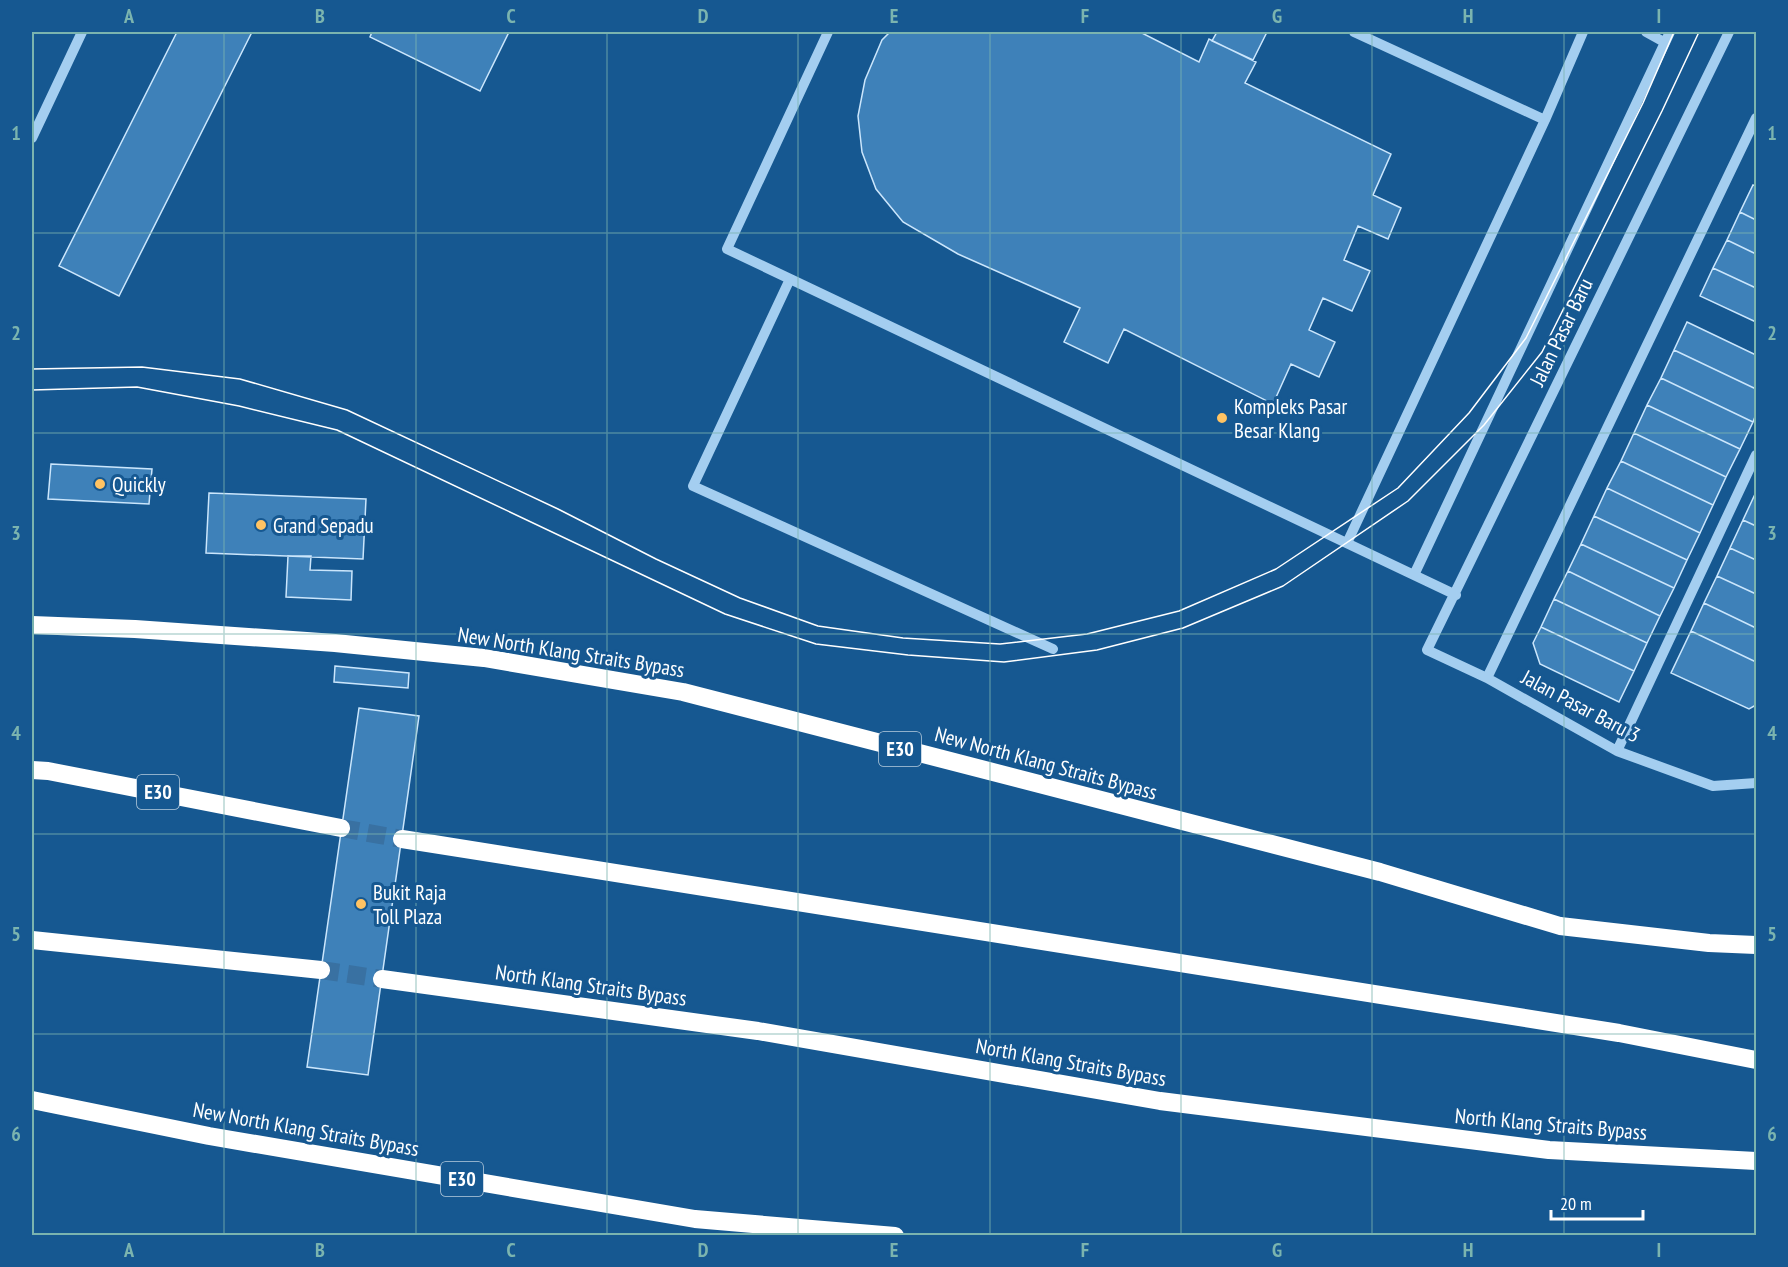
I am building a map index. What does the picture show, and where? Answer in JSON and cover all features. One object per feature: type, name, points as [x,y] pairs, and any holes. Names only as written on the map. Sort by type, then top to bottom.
[{"type":"highway","name":"New North Klang Straits Bypass","points":[[32,625],[135,629],[335,643],[472,656],[683,692],[1380,872],[1560,926],[1709,943],[1756,945]]},
{"type":"highway","name":"E30","points":[[32,770],[48,771],[341,828]]},
{"type":"highway","points":[[402,839],[1619,1033],[1756,1060]]},
{"type":"highway","points":[[32,940],[321,970]]},
{"type":"highway","name":"North Klang Straits Bypass","points":[[382,979],[758,1031],[1160,1101],[1549,1150],[1756,1161]]},
{"type":"highway","name":"New North Klang Straits Bypass","points":[[32,1100],[209,1136],[695,1219],[895,1236]]},
{"type":"street","points":[[32,138],[82,32]]},
{"type":"street","points":[[828,32],[727,249],[1456,595]]},
{"type":"street","points":[[1354,32],[1545,120]]},
{"type":"street","points":[[1347,543],[1584,32]]},
{"type":"street","points":[[1646,32],[1664,42]]},
{"type":"street","points":[[1414,575],[1670,32]]},
{"type":"street","name":"Jalan Pasar Baru","points":[[1427,650],[1456,595],[1729,32]]},
{"type":"street","points":[[1487,678],[1756,118]]},
{"type":"street","points":[[790,279],[693,486],[1053,649]]},
{"type":"street","points":[[1617,751],[1756,455]]},
{"type":"street","name":"Jalan Pasar Baru 3","points":[[1427,650],[1487,678],[1617,751],[1713,786],[1756,783]]},
{"type":"building","points":[[177,32],[252,32],[119,296],[59,266]]},
{"type":"building","points":[[372,32],[509,32],[480,91],[370,37]]},
{"type":"building","points":[[890,32],[1140,32],[1199,62],[1209,39],[1256,62],[1245,83],[1391,154],[1373,195],[1401,208],[1388,239],[1358,226],[1344,260],[1370,271],[1352,311],[1323,298],[1309,330],[1335,342],[1319,377],[1291,364],[1273,404],[1124,329],[1108,363],[1064,342],[1080,308],[958,254],[903,222],[876,189],[862,152],[858,116],[865,80],[882,40]]},
{"type":"building","points":[[1217,32],[1267,32],[1253,60],[1212,41]]},
{"type":"building","points":[[1753,185],[1756,186],[1756,220],[1740,212]]},
{"type":"building","points":[[1740,212],[1756,220],[1756,254],[1727,240]]},
{"type":"building","points":[[1727,240],[1756,254],[1756,288],[1713,268]]},
{"type":"building","points":[[1713,268],[1756,288],[1756,322],[1700,296]]},
{"type":"building","points":[[1687,322],[1756,355],[1756,389],[1674,350]]},
{"type":"building","points":[[1674,350],[1756,389],[1756,414],[1753,422],[1661,378]]},
{"type":"building","points":[[1661,378],[1753,422],[1740,449],[1647,405]]},
{"type":"building","points":[[1647,405],[1740,449],[1726,477],[1634,433]]},
{"type":"building","points":[[1634,433],[1726,477],[1713,505],[1621,461]]},
{"type":"building","points":[[1621,461],[1713,505],[1700,533],[1607,488]]},
{"type":"building","name":"Quickly","points":[[51,464],[152,469],[149,504],[48,499]]},
{"type":"building","points":[[1607,488],[1700,533],[1687,560],[1594,516]]},
{"type":"building","points":[[1756,492],[1756,526],[1743,520]]},
{"type":"building","points":[[209,493],[366,499],[363,559],[206,553]]},
{"type":"building","points":[[1594,516],[1687,560],[1674,588],[1581,544]]},
{"type":"building","points":[[1743,520],[1756,526],[1756,560],[1730,548]]},
{"type":"building","points":[[1581,544],[1674,588],[1660,616],[1568,571]]},
{"type":"building","points":[[1730,548],[1756,560],[1756,594],[1717,576]]},
{"type":"building","points":[[288,556],[311,556],[310,570],[352,571],[351,600],[286,597]]},
{"type":"building","points":[[1568,571],[1660,616],[1647,643],[1554,599]]},
{"type":"building","points":[[1717,576],[1756,594],[1756,628],[1704,603]]},
{"type":"building","points":[[1554,599],[1647,643],[1634,671],[1541,627]]},
{"type":"building","points":[[1704,603],[1756,628],[1756,662],[1691,631]]},
{"type":"building","points":[[1541,627],[1634,671],[1619,702],[1540,664],[1533,643]]},
{"type":"building","points":[[1691,631],[1756,662],[1756,705],[1749,709],[1671,673]]},
{"type":"building","points":[[335,666],[409,673],[408,688],[334,682]]},
{"type":"building","name":"Bukit Raja Toll Plaza","points":[[359,708],[419,716],[368,1075],[307,1067]]},
{"type":"tunnel","points":[[341,828],[402,839]]},
{"type":"tunnel","points":[[321,970],[382,979]]},
{"type":"tram line","points":[[32,369],[142,367],[240,379],[347,410],[740,598],[818,626],[903,638],[1000,644],[1087,634],[1179,611],[1276,569],[1398,488],[1469,413],[1526,338],[1643,103],[1674,32]]},
{"type":"tram line","points":[[32,390],[137,387],[239,406],[337,430],[725,614],[816,644],[908,655],[1004,662],[1097,650],[1183,628],[1283,586],[1408,501],[1484,425],[1542,352],[1699,32]]},
{"type":"place","name":"Kompleks Pasar Besar Klang","points":[[1222,418]]},
{"type":"place","name":"Quickly","points":[[100,484]]},
{"type":"place","name":"Grand Sepadu","points":[[261,525]]},
{"type":"place","name":"Bukit Raja Toll Plaza","points":[[361,904]]}]
